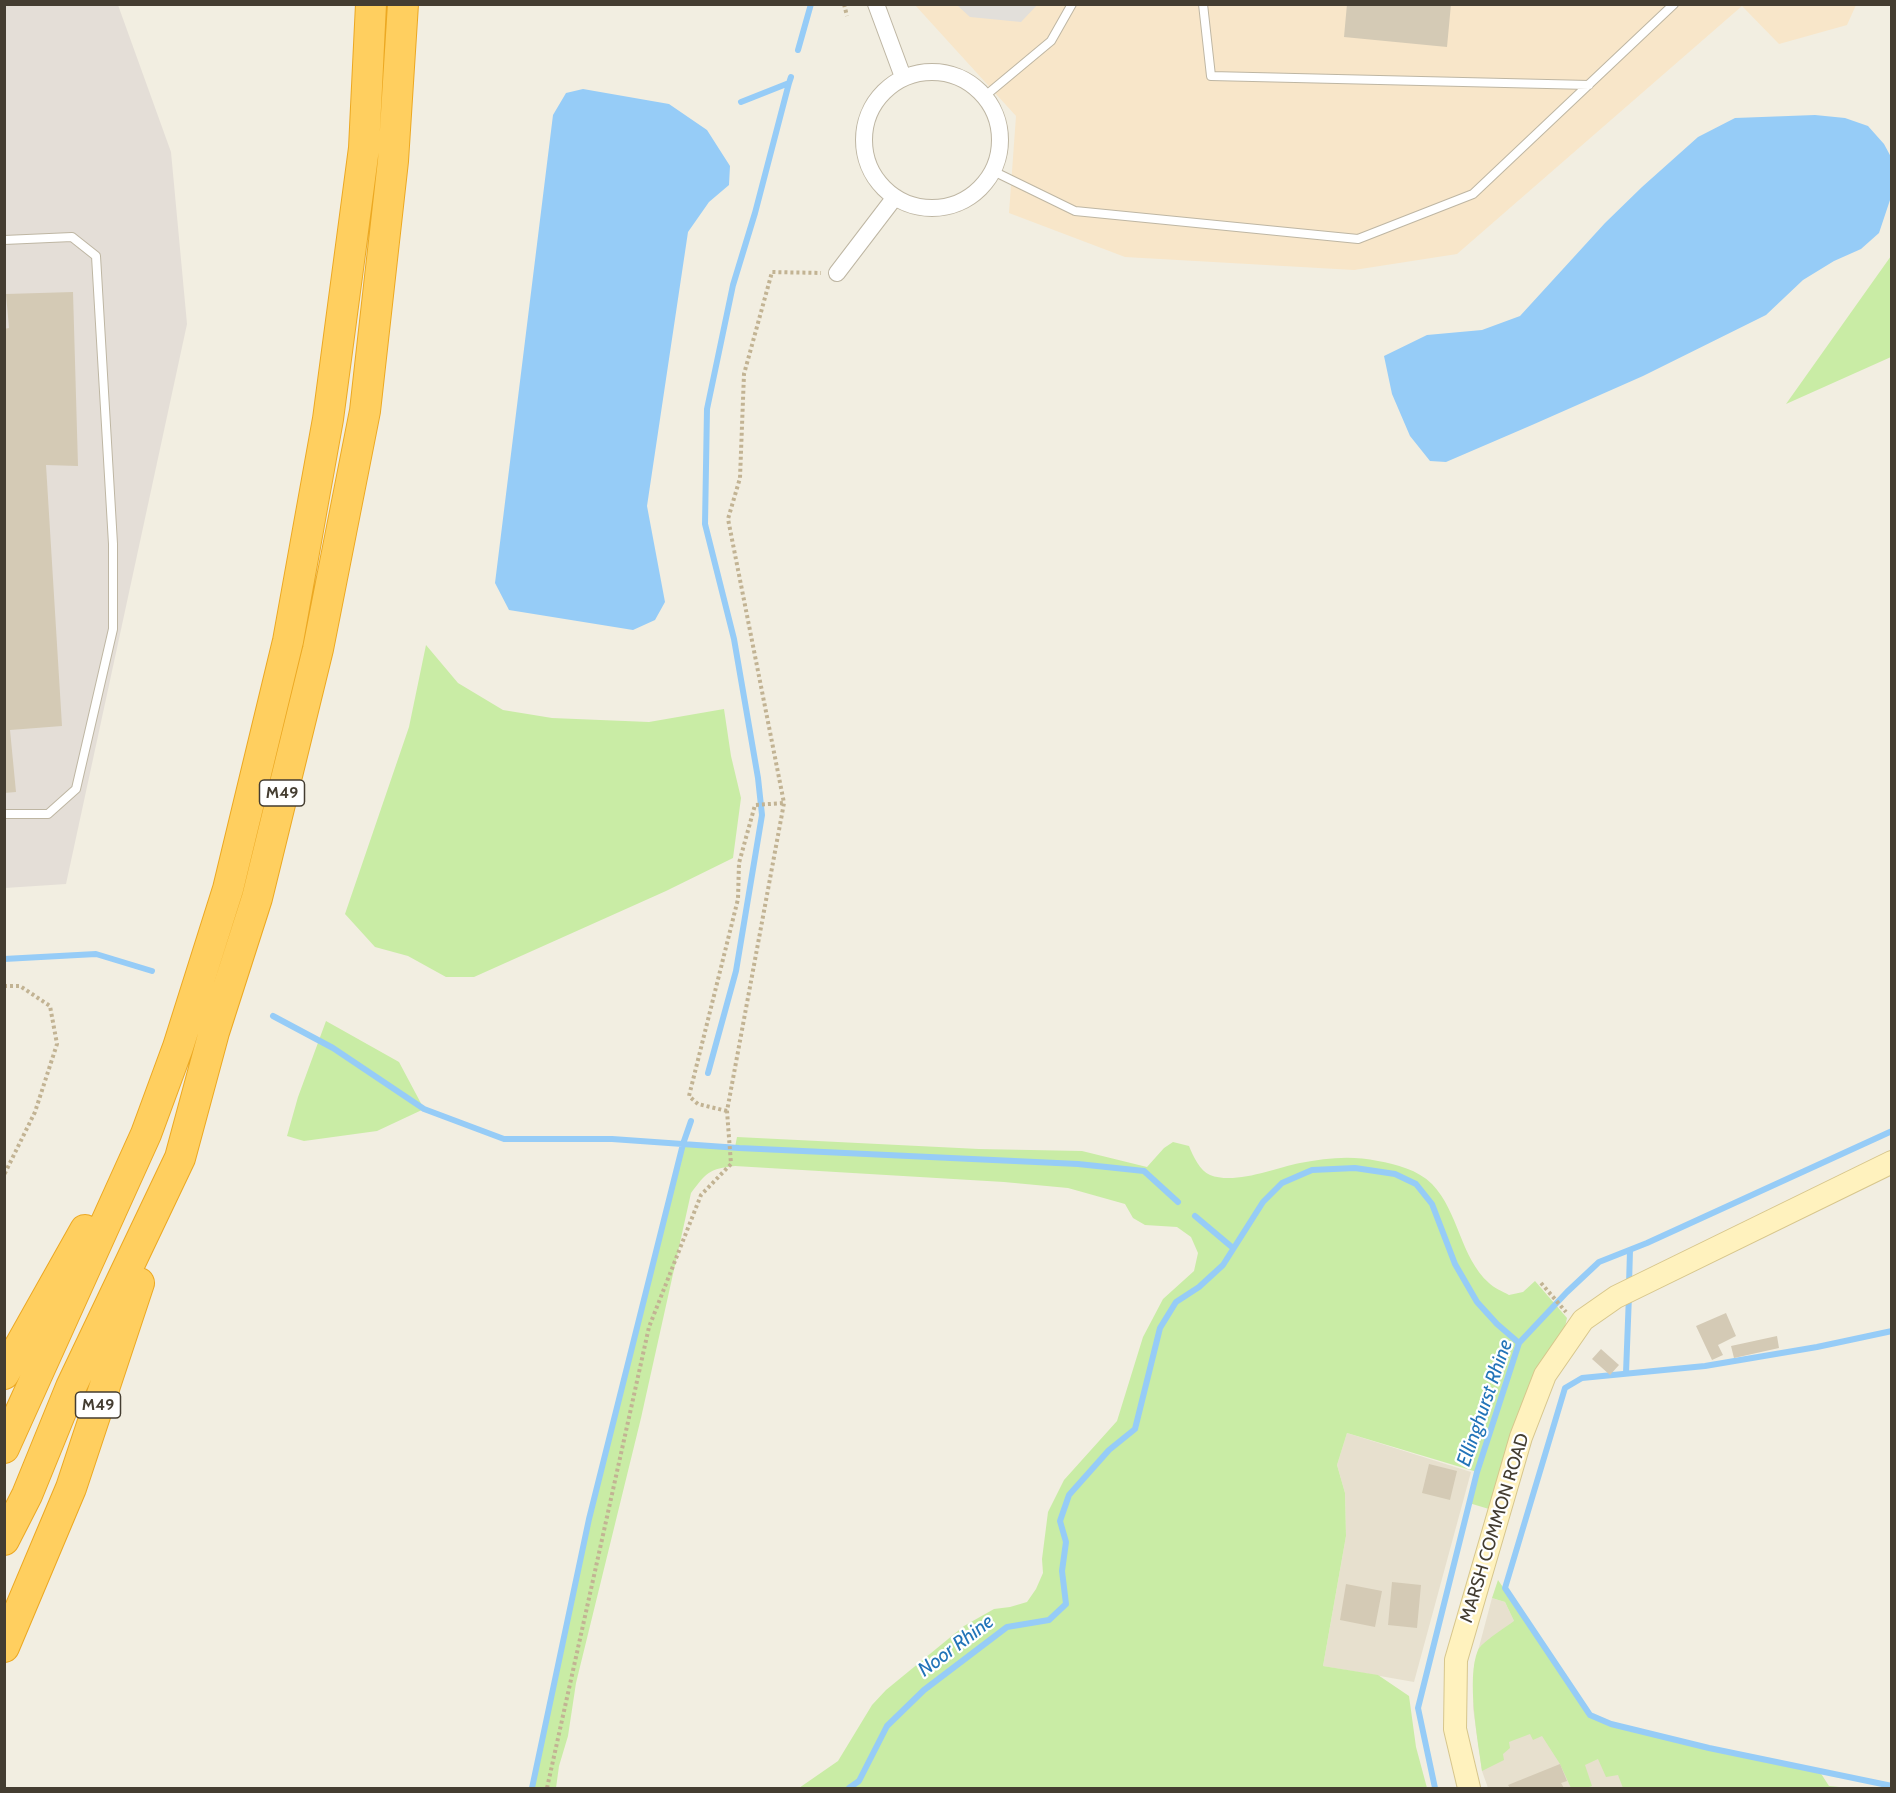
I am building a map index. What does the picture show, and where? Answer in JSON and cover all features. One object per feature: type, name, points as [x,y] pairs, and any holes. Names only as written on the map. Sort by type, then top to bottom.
[{"type":"highway","name":"M49","points":[[4,1448],[146,1134],[178,1047],[228,889],[288,641],[328,419],[364,148],[371,4]]},
{"type":"highway","name":"M49","points":[[4,1647],[70,1488],[180,1158],[214,1032],[257,898],[318,649],[365,411],[393,161],[403,4]]},
{"type":"highway","name":"M49","points":[[4,1374],[82,1236],[178,1047]]},
{"type":"highway","name":"M49","points":[[4,1540],[27,1495],[71,1387],[180,1158]]},
{"type":"main road","name":"MARSH COMMON ROAD","points":[[1469,1788],[1455,1728],[1456,1660],[1521,1437],[1545,1375],[1583,1320],[1616,1297],[1892,1162]]},
{"type":"street","points":[[876,4],[903,77]]},
{"type":"street","points":[[925,72],[947,73],[968,81],[985,96],[995,113],[1000,132],[1000,152],[993,171],[980,190],[961,202],[939,208],[916,207],[895,197],[879,183],[868,165],[863,145],[865,124],[873,105],[886,89],[903,77],[925,72]]},
{"type":"street","points":[[837,273],[895,197]]},
{"type":"lane","points":[[985,96],[1052,41],[1072,4]]},
{"type":"lane","points":[[1203,4],[1211,76],[1589,85]]},
{"type":"lane","points":[[993,171],[1075,211],[1358,239],[1473,194],[1674,4]]},
{"type":"lane","points":[[4,240],[72,237],[96,256],[113,544],[113,628],[76,789],[48,813],[4,814]]},
{"type":"path","points":[[844,4],[847,16]]},
{"type":"path","points":[[547,1788],[649,1327],[701,1195],[731,1164],[727,1111],[784,803],[728,519],[740,478],[744,374],[772,273],[837,273]]},
{"type":"path","points":[[727,1111],[698,1104],[689,1096],[738,899],[739,863],[755,805],[784,803]]},
{"type":"path","points":[[4,986],[20,986],[50,1006],[57,1044],[35,1112],[4,1174]]},
{"type":"path","points":[[1541,1283],[1566,1311]]},
{"type":"shaded area","points":[[5,5],[118,5],[171,152],[187,324],[66,884],[5,888]]},
{"type":"shaded area","points":[[915,5],[1856,5],[1847,25],[1779,44],[1742,6],[1457,254],[1354,270],[1125,257],[1009,213],[1016,116]]},
{"type":"shaded area","points":[[957,5],[1037,5],[1021,22],[970,17]]},
{"type":"shaded area","points":[[1347,1433],[1471,1472],[1414,1682],[1323,1666],[1346,1536],[1345,1493],[1337,1465]]},
{"type":"shaded area","points":[[1492,1598],[1505,1602],[1514,1621],[1585,1726],[1819,1788],[1488,1788],[1482,1771],[1473,1708],[1474,1666]]},
{"type":"green space","points":[[1891,256],[1891,357],[1786,404]]},
{"type":"green space","points":[[426,645],[458,683],[503,710],[552,718],[649,722],[724,709],[731,756],[741,798],[733,858],[666,891],[474,977],[446,977],[408,956],[375,947],[345,914],[409,727]]},
{"type":"green space","points":[[326,1021],[399,1062],[424,1109],[377,1131],[304,1141],[287,1136],[298,1097]]},
{"type":"green space","points":[[737,1137],[979,1149],[1082,1151],[1147,1167],[1164,1148],[1173,1142],[1189,1146],[1203,1170],[1220,1178],[1255,1175],[1319,1160],[1368,1159],[1406,1168],[1432,1184],[1448,1208],[1465,1248],[1479,1272],[1491,1285],[1509,1295],[1523,1292],[1535,1281],[1567,1318],[1565,1327],[1550,1350],[1489,1509],[1469,1503],[1477,1472],[1347,1433],[1337,1465],[1345,1493],[1346,1536],[1323,1666],[1378,1675],[1409,1696],[1416,1747],[1427,1788],[799,1788],[838,1761],[872,1705],[886,1690],[964,1626],[994,1609],[1027,1602],[1043,1573],[1042,1559],[1048,1512],[1064,1480],[1117,1421],[1143,1337],[1163,1299],[1194,1271],[1198,1253],[1191,1237],[1177,1227],[1145,1225],[1133,1218],[1125,1204],[1068,1188],[735,1166],[709,1173],[691,1193],[641,1418],[576,1683],[568,1736],[559,1766],[556,1788],[532,1788],[589,1519],[683,1144],[735,1147]]},
{"type":"green space","points":[[1498,1580],[1590,1715],[1611,1724],[1820,1772],[1829,1786],[1849,1788],[1623,1788],[1618,1775],[1606,1777],[1598,1759],[1585,1765],[1592,1786],[1571,1788],[1560,1764],[1542,1736],[1533,1740],[1530,1734],[1509,1742],[1510,1748],[1503,1754],[1504,1760],[1482,1771],[1474,1710],[1475,1662],[1480,1647],[1514,1621],[1505,1602],[1492,1598]]},
{"type":"water","points":[[583,89],[669,104],[707,130],[730,166],[729,185],[709,202],[688,232],[647,506],[665,602],[655,620],[633,630],[509,610],[495,583],[553,115],[566,93]]},
{"type":"water","points":[[1815,115],[1845,118],[1868,126],[1884,144],[1891,157],[1891,197],[1879,233],[1861,249],[1834,261],[1803,280],[1766,315],[1643,376],[1532,425],[1446,462],[1430,461],[1410,436],[1392,394],[1384,356],[1427,335],[1482,330],[1520,316],[1605,223],[1698,137],[1735,118]]},
{"type":"building","points":[[1347,4],[1451,4],[1447,47],[1344,37]]},
{"type":"building","points":[[73,292],[78,466],[46,465],[62,726],[10,730],[16,792],[4,793],[4,329],[9,328],[6,294]]},
{"type":"building","points":[[1726,1313],[1736,1336],[1718,1345],[1723,1355],[1712,1360],[1696,1326]]},
{"type":"building","points":[[1777,1336],[1779,1348],[1734,1358],[1731,1346]]},
{"type":"building","points":[[1601,1349],[1619,1365],[1610,1375],[1592,1359]]},
{"type":"building","points":[[1429,1464],[1457,1471],[1450,1500],[1422,1493]]},
{"type":"building","points":[[1392,1582],[1421,1585],[1417,1628],[1388,1625]]},
{"type":"building","points":[[1346,1584],[1382,1591],[1375,1627],[1340,1620]]},
{"type":"building","points":[[1560,1764],[1567,1781],[1561,1783],[1564,1788],[1510,1788],[1508,1785]]},
{"type":"waterway","points":[[798,50],[811,4]]},
{"type":"waterway","points":[[741,102],[789,83],[791,77]]},
{"type":"waterway","points":[[708,1073],[736,971],[762,815],[758,778],[734,639],[705,524],[707,409],[733,285],[755,213],[789,83]]},
{"type":"waterway","points":[[4,959],[96,954],[152,971]]},
{"type":"waterway","points":[[273,1016],[333,1048],[424,1109],[504,1139],[612,1139],[739,1148],[1078,1164],[1144,1171],[1178,1202]]},
{"type":"waterway","points":[[532,1788],[589,1519],[683,1144],[691,1121]]},
{"type":"waterway","name":"Ellinghurst Rhine","points":[[1435,1788],[1418,1708],[1477,1472],[1519,1343],[1599,1262],[1647,1243],[1892,1131]]},
{"type":"waterway","name":"Noor Rhine","points":[[849,1788],[859,1781],[887,1726],[924,1690],[1007,1627],[1049,1620],[1066,1604],[1062,1571],[1066,1542],[1060,1521],[1069,1495],[1109,1450],[1135,1429],[1160,1328],[1176,1302],[1199,1287],[1223,1265],[1263,1202],[1282,1183],[1312,1170],[1355,1168],[1395,1174],[1416,1184],[1432,1204],[1455,1264],[1477,1302],[1519,1343]]},
{"type":"waterway","points":[[1195,1216],[1233,1248]]},
{"type":"waterway","points":[[1629,1285],[1630,1250]]},
{"type":"waterway","points":[[1626,1373],[1629,1295]]},
{"type":"waterway","points":[[1892,1331],[1817,1347],[1705,1366],[1582,1378],[1565,1388],[1505,1588],[1590,1715],[1611,1724],[1709,1748],[1892,1786]]}]
